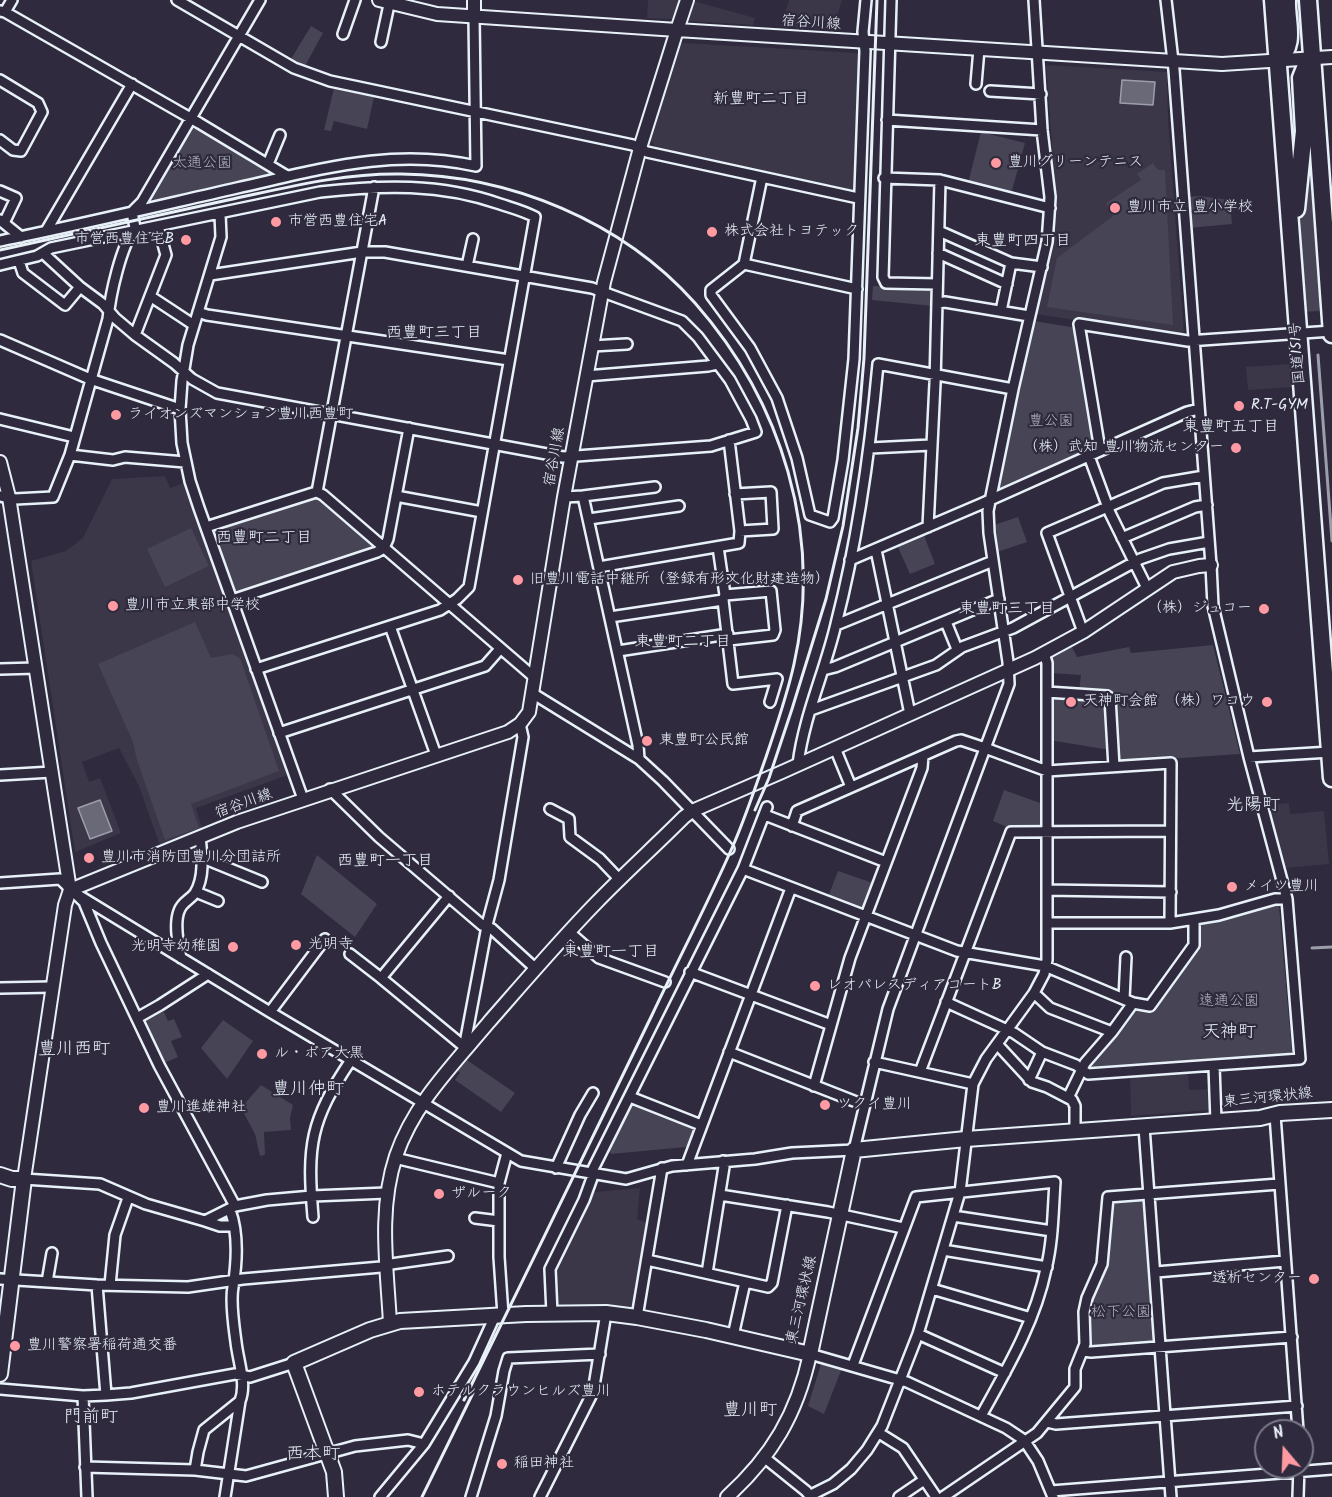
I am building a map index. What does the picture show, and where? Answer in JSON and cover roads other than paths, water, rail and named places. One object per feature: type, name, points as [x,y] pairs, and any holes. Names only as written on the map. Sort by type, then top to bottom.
[{"type":"highway","name":"国道151号","points":[[1273,0],[1332,778]]},
{"type":"highway","points":[[1277,61],[1285,54],[1289,45],[1287,0]]},
{"type":"highway","points":[[1308,0],[1332,332]]},
{"type":"highway","points":[[1292,261],[1304,131],[1300,78],[1312,58]]},
{"type":"main road","name":"東三河環状線","points":[[294,1363],[390,1323],[400,1321],[606,1313],[733,1336],[810,1354],[854,1150],[1332,1110]]},
{"type":"main road","points":[[0,1175],[12,1179],[24,1179],[6,1280],[0,1374]]},
{"type":"main road","points":[[294,1363],[334,1472],[335,1492],[323,1497]]},
{"type":"street","points":[[12,0],[3,11],[191,118],[287,176]]},
{"type":"street","points":[[177,0],[294,68],[330,81],[858,198]]},
{"type":"street","points":[[132,212],[142,202],[260,0]]},
{"type":"street","points":[[343,33],[355,0]]},
{"type":"street","points":[[0,241],[335,165],[392,158],[437,159],[476,166],[474,0]]},
{"type":"street","points":[[381,42],[386,1],[437,14],[677,30],[687,0]]},
{"type":"street","points":[[762,177],[744,264],[711,290],[711,295],[750,348],[777,398],[797,458],[810,515],[830,522],[833,518],[844,449],[854,359],[865,0]]},
{"type":"street","points":[[891,0],[884,177],[883,277],[886,283],[937,284]]},
{"type":"street","points":[[70,890],[521,1161],[626,1179],[662,1168],[792,1153],[854,1150],[888,1010],[1009,684],[1009,669],[989,533],[990,499],[1029,316],[1042,267],[1050,208],[1042,130],[1034,0]]},
{"type":"street","points":[[946,1002],[1006,1030],[1042,1052],[1076,1065],[1088,1074],[1300,1059],[1287,898],[1249,757],[1213,606],[1173,60],[1166,0]]},
{"type":"street","name":"宿谷川線","points":[[70,890],[200,837],[330,789],[508,732],[520,724],[529,712],[564,496],[602,291],[616,230],[677,30],[1222,64],[1332,57]]},
{"type":"street","points":[[976,84],[979,49]]},
{"type":"street","points":[[0,80],[39,103],[42,112],[21,151],[13,150],[0,140]]},
{"type":"street","points":[[46,231],[132,84]]},
{"type":"street","points":[[990,91],[1041,94]]},
{"type":"street","points":[[887,120],[1042,130]]},
{"type":"street","points":[[268,164],[280,135]]},
{"type":"street","points":[[884,177],[940,180],[1050,208]]},
{"type":"street","points":[[928,527],[940,180]]},
{"type":"street","points":[[0,265],[19,261],[51,248],[320,192],[374,187],[417,186],[453,191],[488,200],[535,217],[469,587],[440,610],[256,669]]},
{"type":"street","points":[[317,492],[374,187]]},
{"type":"street","points":[[0,191],[16,198],[2,222],[21,237]]},
{"type":"street","points":[[4,497],[53,497],[70,455],[127,239],[135,228],[132,212]]},
{"type":"street","points":[[220,214],[221,237],[194,325],[183,371],[180,409],[182,443],[185,462],[206,527],[303,800]]},
{"type":"street","points":[[135,335],[166,255],[159,226]]},
{"type":"street","points":[[939,231],[1011,263],[1042,267]]},
{"type":"street","points":[[467,266],[473,239]]},
{"type":"street","points":[[43,253],[80,287],[103,304],[135,335],[204,388],[217,393],[563,457],[711,446],[756,432],[730,380],[698,337],[682,321],[602,291],[392,252],[362,252],[210,275]]},
{"type":"street","points":[[938,253],[1007,284]]},
{"type":"street","points":[[19,261],[23,273],[65,305],[80,287]]},
{"type":"street","points":[[1001,311],[1011,263]]},
{"type":"street","points":[[744,264],[857,289]]},
{"type":"street","points":[[150,296],[194,325]]},
{"type":"street","points":[[937,303],[945,302],[1029,316]]},
{"type":"street","points":[[198,312],[509,360]]},
{"type":"street","points":[[1100,450],[1079,324],[1194,341],[1332,332]]},
{"type":"street","points":[[0,340],[90,379],[180,409]]},
{"type":"street","points":[[592,346],[627,344]]},
{"type":"street","points":[[586,376],[717,364]]},
{"type":"street","points":[[798,764],[801,741],[836,625],[850,560],[870,448],[878,364],[1013,389]]},
{"type":"street","points":[[850,560],[1186,412],[1199,409]]},
{"type":"street","points":[[0,419],[74,437]]},
{"type":"street","points":[[232,600],[384,548],[388,539],[408,428]]},
{"type":"street","points":[[599,567],[739,543],[740,531],[729,440]]},
{"type":"street","points":[[870,448],[931,445]]},
{"type":"street","points":[[70,455],[185,462]]},
{"type":"street","points":[[1089,456],[1107,506],[1147,588]]},
{"type":"street","points":[[0,462],[4,497],[36,668],[70,890],[65,905],[24,1179],[100,1184],[128,1198],[162,1210],[220,1226],[234,1226]]},
{"type":"street","points":[[1083,632],[1047,534],[1163,483],[1203,476]]},
{"type":"street","points":[[564,496],[583,496],[655,487]]},
{"type":"street","points":[[206,527],[317,492],[534,677]]},
{"type":"street","points":[[735,494],[771,492],[773,529],[740,531]]},
{"type":"street","points":[[396,496],[482,512]]},
{"type":"street","points":[[583,496],[618,651],[639,759]]},
{"type":"street","points":[[1122,538],[1195,507],[1207,505]]},
{"type":"street","points":[[589,519],[679,506]]},
{"type":"street","points":[[811,710],[936,665],[957,649],[1004,632],[1134,562],[1169,549],[1209,542]]},
{"type":"street","points":[[718,547],[733,684],[777,680],[770,702]]},
{"type":"street","points":[[876,550],[910,714]]},
{"type":"street","points":[[836,625],[993,561]]},
{"type":"street","points":[[390,1323],[385,1220],[387,1193],[395,1158],[406,1129],[428,1093],[569,932],[692,811],[1044,653],[1083,632],[1173,572],[1211,565]]},
{"type":"street","points":[[610,617],[771,591],[775,630],[773,635],[729,637],[618,651]]},
{"type":"street","points":[[824,669],[835,667],[999,599]]},
{"type":"street","points":[[946,622],[957,649]]},
{"type":"street","points":[[390,626],[436,755]]},
{"type":"street","points":[[279,733],[485,666],[500,649]]},
{"type":"street","points":[[765,1458],[811,1496],[825,1490],[843,1477],[859,1461],[879,1433],[918,1334],[960,1192],[973,1083],[986,1059],[1034,993],[1044,974],[1047,960],[1047,663],[1044,653]]},
{"type":"street","points":[[0,669],[36,668]]},
{"type":"street","points":[[1047,692],[1110,698],[1114,767]]},
{"type":"street","points":[[532,693],[639,759],[655,772],[729,849]]},
{"type":"street","points":[[468,1047],[466,1038],[487,927],[499,880],[523,737],[520,724]]},
{"type":"street","points":[[792,826],[797,811],[961,740],[1047,771],[1171,763],[1170,923]]},
{"type":"street","points":[[835,748],[850,787]]},
{"type":"street","points":[[1249,757],[1330,752]]},
{"type":"street","points":[[814,1086],[850,958],[922,768],[923,756]]},
{"type":"street","points":[[0,775],[52,772]]},
{"type":"street","points":[[330,789],[379,837],[482,925],[492,929],[536,969]]},
{"type":"street","points":[[550,809],[569,819],[570,837],[594,854],[620,880]]},
{"type":"street","points":[[552,1314],[550,1269],[584,1200],[593,1169],[743,869],[766,811],[792,826],[886,862]]},
{"type":"street","points":[[920,1072],[1011,832],[1170,831]]},
{"type":"street","points":[[181,958],[177,918],[182,906],[195,892],[202,870],[200,837]]},
{"type":"street","points":[[202,858],[262,882]]},
{"type":"street","points":[[743,869],[965,953],[1045,966],[1128,1001],[1150,1006],[1194,945],[1194,919]]},
{"type":"street","points":[[0,883],[60,879],[84,902],[159,1065],[232,1208],[236,1249],[235,1281],[232,1288],[236,1341],[244,1393],[240,1401],[225,1497]]},
{"type":"street","points":[[687,1165],[791,888]]},
{"type":"street","points":[[1047,890],[1171,892]]},
{"type":"street","points":[[195,892],[218,901]]},
{"type":"street","points":[[381,978],[449,896]]},
{"type":"street","points":[[1047,923],[1170,923],[1220,915],[1275,899],[1287,898]]},
{"type":"street","points":[[569,932],[604,960],[665,982]]},
{"type":"street","points":[[270,1012],[325,939]]},
{"type":"street","points":[[350,954],[461,1044],[468,1047]]},
{"type":"street","points":[[1068,1098],[1085,1063],[1112,1032],[1128,1001],[1126,957]]},
{"type":"street","points":[[690,972],[831,1025]]},
{"type":"street","points":[[137,1018],[208,974]]},
{"type":"street","points":[[0,988],[52,987]]},
{"type":"street","points":[[1034,993],[1050,1008],[1112,1032]]},
{"type":"street","points":[[997,1044],[1029,1080],[1068,1098],[1075,1106],[1075,1131]]},
{"type":"street","points":[[729,1052],[864,1105]]},
{"type":"street","points":[[1029,1080],[1042,1052]]},
{"type":"street","points":[[313,1217],[310,1166],[315,1124],[332,1088],[351,1060]]},
{"type":"street","points":[[874,1062],[973,1083]]},
{"type":"street","points":[[1214,1066],[1216,1121]]},
{"type":"street","points":[[556,1168],[580,1115],[593,1093]]},
{"type":"street","points":[[630,1097],[701,1125]]},
{"type":"street","points":[[1275,1115],[1298,1419]]},
{"type":"street","points":[[1144,1126],[1171,1497]]},
{"type":"street","points":[[380,1497],[424,1444],[499,1316],[499,1184],[507,1153]]},
{"type":"street","points":[[395,1158],[499,1184]]},
{"type":"street","points":[[707,1273],[724,1167],[723,1161]]},
{"type":"street","points":[[637,1317],[662,1168]]},
{"type":"street","points":[[853,1365],[915,1197],[1055,1182],[1047,1267],[1031,1318],[1005,1373],[981,1416]]},
{"type":"street","points":[[943,1497],[1036,1432],[1075,1387],[1075,1369],[1084,1351],[1086,1332],[1084,1312],[1087,1298],[1102,1264],[1108,1197],[1280,1184]]},
{"type":"street","points":[[205,1221],[232,1208],[312,1196],[387,1193]]},
{"type":"street","points":[[720,1195],[787,1205],[903,1228]]},
{"type":"street","points":[[110,1285],[115,1236],[128,1198]]},
{"type":"street","points":[[647,1260],[768,1287],[772,1283],[787,1205]]},
{"type":"street","points":[[953,1216],[1052,1232]]},
{"type":"street","points":[[475,1218],[499,1221]]},
{"type":"street","points":[[944,1250],[1047,1267]]},
{"type":"street","points":[[47,1282],[52,1253]]},
{"type":"street","points":[[6,1280],[188,1287],[448,1256]]},
{"type":"street","points":[[1156,1272],[1285,1261]]},
{"type":"street","points":[[733,1336],[746,1282]]},
{"type":"street","points":[[97,1285],[106,1395]]},
{"type":"street","points":[[932,1289],[1031,1318]]},
{"type":"street","points":[[540,1497],[593,1392],[606,1313]]},
{"type":"street","points":[[918,1334],[1005,1373]]},
{"type":"street","points":[[1084,1351],[1160,1348],[1292,1337]]},
{"type":"street","points":[[471,1497],[496,1416],[508,1358],[600,1354]]},
{"type":"street","points":[[727,1497],[765,1458],[788,1418],[810,1354],[901,1379],[981,1416],[1024,1440],[1038,1461],[1052,1494],[1254,1473]]},
{"type":"street","points":[[0,1389],[83,1396],[131,1393],[234,1374],[250,1377],[294,1363]]},
{"type":"street","points":[[83,1396],[87,1497]]},
{"type":"street","points":[[195,1470],[204,1430],[240,1401]]},
{"type":"street","points":[[1047,1422],[1056,1424],[1297,1406]]},
{"type":"street","points":[[879,1433],[903,1448],[936,1497]]},
{"type":"street","points":[[85,1467],[195,1470],[246,1476],[355,1446],[399,1440],[424,1444]]},
{"type":"street","points":[[1314,1469],[1332,1469]]},
{"type":"street","points":[[1298,1497],[1299,1479]]},
{"type":"street","points":[[899,1497],[924,1480]]},
{"type":"water","points":[[1122,80],[1155,82],[1153,105],[1120,103]]},
{"type":"water","points":[[100,800],[112,831],[90,839],[78,808]]},
{"type":"waterway","points":[[1318,355],[1332,541]]},
{"type":"waterway","points":[[1312,948],[1332,947]]},
{"type":"railway","points":[[755,810],[769,778],[826,599],[843,526],[858,428],[864,358],[877,0]]},
{"type":"railway","points":[[0,250],[335,179],[401,174],[442,176],[483,183],[562,208],[599,226],[634,248],[666,274],[695,303],[725,342],[751,383],[772,426],[788,472],[798,519],[803,567],[802,615],[794,664],[781,711],[746,815],[703,911],[464,1400]]},
{"type":"railway","points":[[422,1497],[473,1393]]},
{"type":"place","name":"豊川グリーンテニス","points":[[996,163]]},
{"type":"place","name":"豊川市立 豊小学校","points":[[1115,208]]},
{"type":"place","name":"市営西豊住宅A","points":[[276,222]]},
{"type":"place","name":"株式会社トヨテック","points":[[712,232]]},
{"type":"place","name":"市営西豊住宅B","points":[[186,240]]},
{"type":"place","name":"R.T-GYM","points":[[1239,406]]},
{"type":"place","name":"ライオンズマンション豊川西豊町","points":[[116,415]]},
{"type":"place","name":"（株）武知 豊川物流センター","points":[[1236,448]]},
{"type":"place","name":"旧豊川電話中継所（登録有形文化財建造物）","points":[[518,580]]},
{"type":"place","name":"豊川市立東部中学校","points":[[113,606]]},
{"type":"place","name":"（株）ジュコー","points":[[1264,609]]},
{"type":"place","name":"天神町会館","points":[[1071,702]]},
{"type":"place","name":"（株）ワコウ","points":[[1267,702]]},
{"type":"place","name":"東豊町公民館","points":[[647,741]]},
{"type":"place","name":"豊川市消防団豊川分団詰所","points":[[89,858]]},
{"type":"place","name":"メイツ豊川","points":[[1232,887]]},
{"type":"place","name":"光明寺","points":[[296,945]]},
{"type":"place","name":"光明寺幼稚園","points":[[233,947]]},
{"type":"place","name":"レオパレスディアコートB","points":[[815,986]]},
{"type":"place","name":"ル・ボア大黒","points":[[262,1054]]},
{"type":"place","name":"ツクイ豊川","points":[[825,1105]]},
{"type":"place","name":"豊川進雄神社","points":[[144,1108]]},
{"type":"place","name":"ザルーク","points":[[439,1194]]},
{"type":"place","name":"透析センター","points":[[1314,1279]]},
{"type":"place","name":"豊川警察署稲荷通交番","points":[[15,1346]]},
{"type":"place","name":"ホテルクラウンヒルズ豊川","points":[[419,1392]]},
{"type":"place","name":"稲田神社","points":[[502,1464]]},
{"type":"district","name":"新豊町二丁目","points":[[761,100]]},
{"type":"district","name":"東豊町四丁目","points":[[1023,242]]},
{"type":"district","name":"西豊町三丁目","points":[[434,334]]},
{"type":"district","name":"東豊町五丁目","points":[[1231,428]]},
{"type":"district","name":"西豊町二丁目","points":[[264,539]]},
{"type":"district","name":"東豊町三丁目","points":[[1007,610]]},
{"type":"district","name":"東豊町二丁目","points":[[683,643]]},
{"type":"district","name":"光陽町","points":[[1253,807]]},
{"type":"district","name":"西豊町一丁目","points":[[385,862]]},
{"type":"district","name":"東豊町一丁目","points":[[611,953]]},
{"type":"district","name":"天神町","points":[[1229,1034]]},
{"type":"district","name":"豊川西町","points":[[74,1051]]},
{"type":"district","name":"豊川仲町","points":[[308,1091]]},
{"type":"district","name":"豊川町","points":[[750,1412]]},
{"type":"district","name":"門前町","points":[[91,1419]]},
{"type":"district","name":"西本町","points":[[313,1456]]},
{"type":"park label","name":"太通公園","points":[[202,164]]},
{"type":"park label","name":"豊公園","points":[[1051,422]]},
{"type":"park label","name":"遠通公園","points":[[1229,1002]]},
{"type":"park label","name":"松下公園","points":[[1121,1313]]}]
